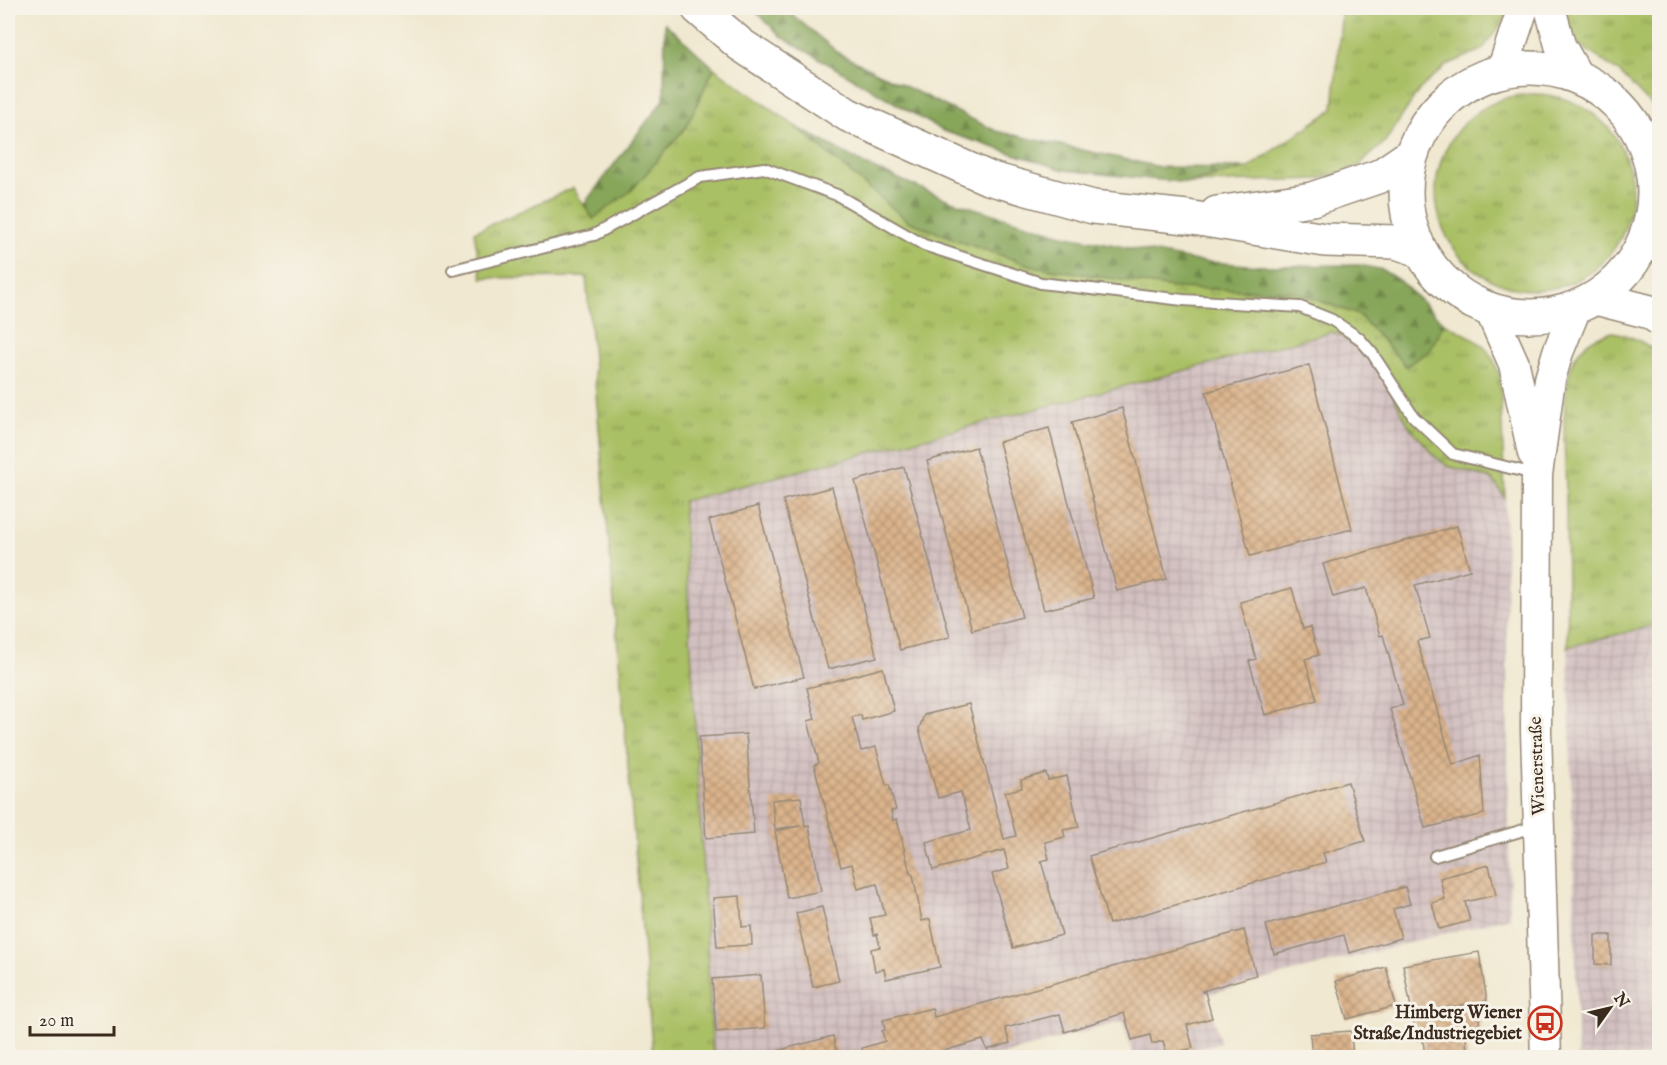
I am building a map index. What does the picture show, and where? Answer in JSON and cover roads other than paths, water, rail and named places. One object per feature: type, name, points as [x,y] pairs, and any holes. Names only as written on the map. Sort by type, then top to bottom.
[{"type":"main road","points":[[698,8],[741,45],[848,115],[988,178],[1093,207],[1187,217],[1325,240],[1396,242],[1420,250]]},
{"type":"main road","points":[[1528,67],[1553,70],[1578,77],[1600,89],[1619,105],[1635,125],[1646,148],[1653,172],[1655,229],[1617,282],[1586,304],[1557,314],[1523,317],[1490,310],[1462,296],[1438,275],[1420,250],[1409,219],[1406,187],[1411,155],[1421,132],[1436,110],[1455,93],[1477,79],[1502,71],[1528,67]]},
{"type":"main road","points":[[1187,217],[1312,199],[1380,176],[1411,155]]},
{"type":"main road","points":[[1586,304],[1650,312],[1659,319]]},
{"type":"street","points":[[1502,71],[1523,8]]},
{"type":"street","points":[[1550,8],[1560,45],[1578,77]]},
{"type":"street","name":"Wienerstraße","points":[[1546,1058],[1536,731],[1537,475],[1550,379],[1558,352],[1586,304]]},
{"type":"street","name":"Wienerstraße","points":[[1490,310],[1514,364],[1537,475]]},
{"type":"lane","points":[[453,270],[594,235],[700,177],[764,168],[837,195],[924,245],[1041,283],[1184,300],[1300,307],[1332,320],[1359,338],[1372,353],[1413,416],[1453,454],[1537,475]]},
{"type":"lane","points":[[1435,856],[1540,825]]},
{"type":"place","name":"Himberg Wiener Straße/Industriegebiet","points":[[1545,1023]]}]
